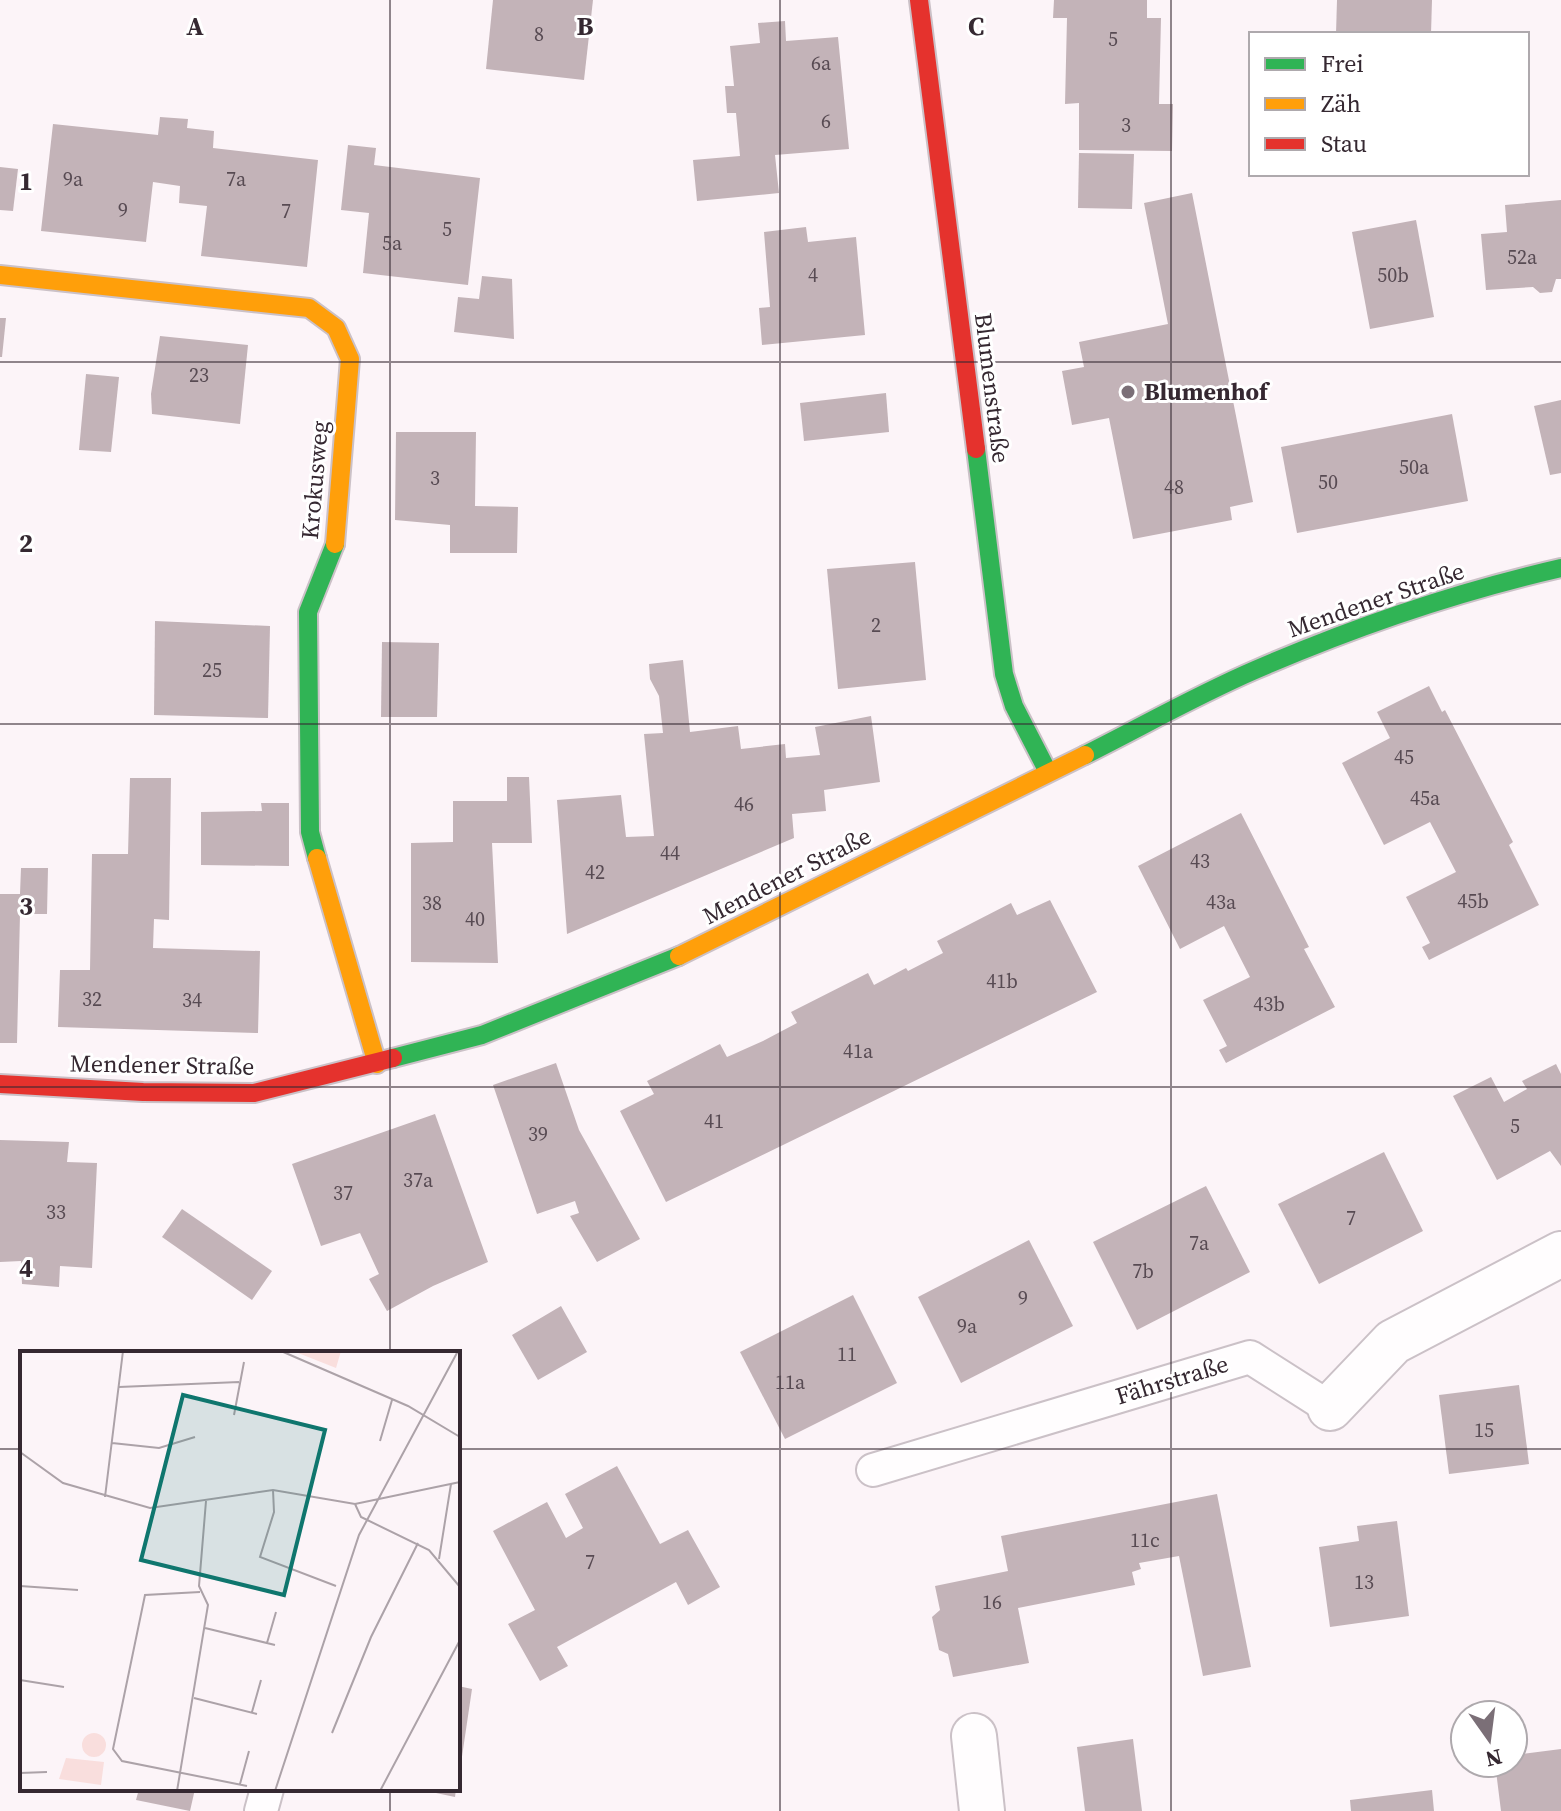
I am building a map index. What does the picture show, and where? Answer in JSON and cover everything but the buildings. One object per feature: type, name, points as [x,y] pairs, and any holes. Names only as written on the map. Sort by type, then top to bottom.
[{"type":"street","name":"Blumenstraße","points":[[919,0],[1004,674],[1014,706],[1048,772]]},
{"type":"street","name":"Krokusweg","points":[[0,275],[309,308],[336,328],[350,359],[335,547],[308,612],[310,832],[377,1064]]},
{"type":"street","name":"Mendener Straße","points":[[0,1084],[143,1092],[254,1093],[482,1035],[693,950],[1253,671],[1391,616],[1561,568]]},
{"type":"street","name":"Fährstraße","points":[[1330,1408],[1393,1342],[1561,1254]]},
{"type":"street","points":[[974,1736],[982,1811]]},
{"type":"lane","name":"Fährstraße","points":[[873,1470],[1250,1357],[1330,1408]]},
{"type":"lane","points":[[261,1811],[266,1791]]},
{"type":"traffic: fast","points":[[976,449],[1004,674],[1014,706],[1048,772]]},
{"type":"traffic: fast","points":[[317,858],[310,832],[308,612],[335,544]]},
{"type":"traffic: fast","points":[[1085,755],[1190,700],[1330,639],[1444,599],[1561,568]]},
{"type":"traffic: fast","points":[[393,1058],[482,1035],[679,956]]},
{"type":"traffic: slow","points":[[0,275],[309,308],[336,328],[350,359],[335,544]]},
{"type":"traffic: slow","points":[[679,956],[1085,755]]},
{"type":"traffic: slow","points":[[317,858],[377,1064]]},
{"type":"traffic: jam","points":[[919,0],[976,449]]},
{"type":"traffic: jam","points":[[0,1084],[143,1092],[254,1093],[393,1058]]},
{"type":"place","name":"Blumenhof","points":[[1128,392]]}]
